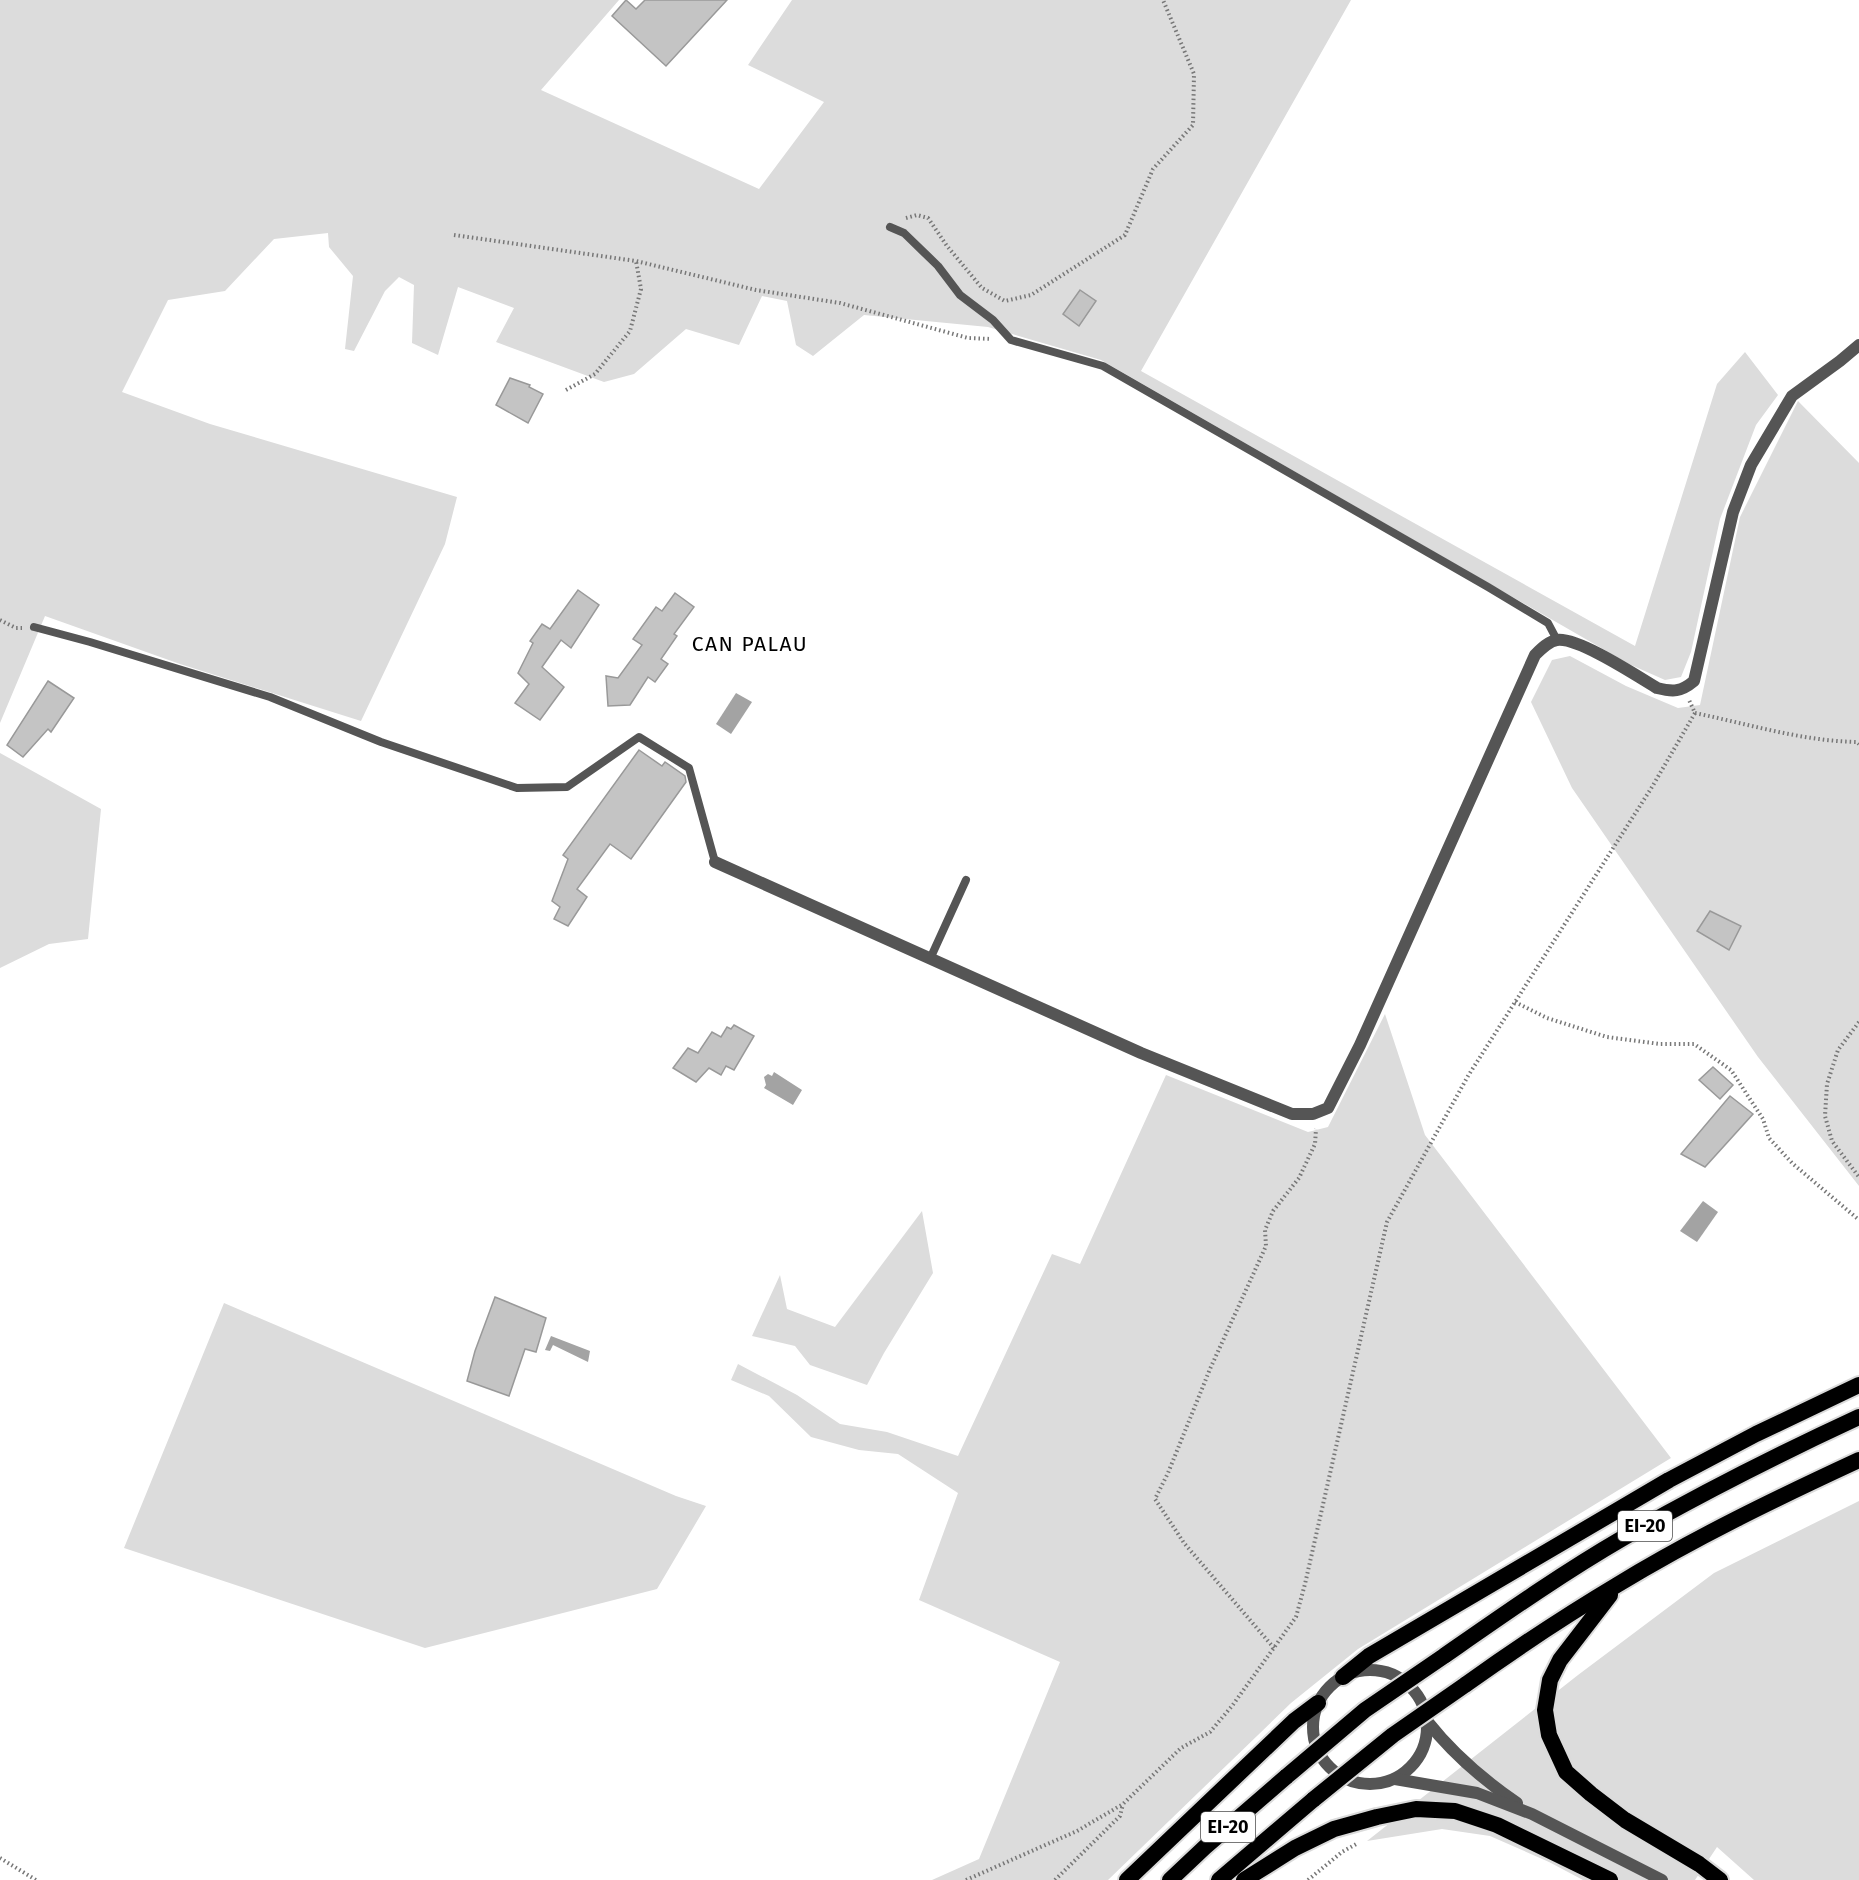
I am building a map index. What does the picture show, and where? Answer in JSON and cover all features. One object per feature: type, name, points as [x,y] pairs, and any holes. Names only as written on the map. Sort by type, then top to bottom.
[{"type":"highway","points":[[1343,1677],[1370,1656],[1669,1480],[1859,1385]]},
{"type":"highway","name":"EI-20","points":[[1170,1880],[1205,1847],[1365,1710],[1534,1594],[1622,1539],[1711,1489],[1859,1417]]},
{"type":"highway","name":"EI-20","points":[[1219,1880],[1393,1735],[1537,1634],[1618,1584],[1713,1532],[1859,1460]]},
{"type":"highway","points":[[1618,1584],[1565,1652],[1550,1680],[1545,1710],[1549,1735],[1566,1772],[1591,1794],[1625,1820],[1720,1880]]},
{"type":"highway","points":[[1127,1880],[1294,1721],[1318,1703]]},
{"type":"highway","points":[[1244,1880],[1294,1848],[1334,1829],[1416,1809],[1455,1811],[1497,1825],[1610,1880]]},
{"type":"street","points":[[715,862],[1141,1053],[1292,1114],[1313,1114],[1328,1108],[1360,1045],[1534,655],[1545,645],[1557,640],[1575,641],[1657,688],[1672,692],[1684,689],[1694,681],[1732,512],[1751,465],[1792,396],[1859,345]]},
{"type":"street","points":[[1427,1721],[1424,1747],[1413,1766],[1395,1779],[1376,1785],[1353,1782],[1328,1767],[1316,1747],[1312,1723],[1318,1703],[1329,1688],[1343,1677],[1361,1671],[1379,1671],[1397,1677],[1412,1688],[1421,1702],[1427,1721],[1459,1759],[1485,1781],[1532,1814]]},
{"type":"street","points":[[1395,1779],[1477,1793],[1532,1814],[1662,1880]]},
{"type":"lane","points":[[890,227],[904,233],[938,266],[960,295],[993,320],[1011,340],[1103,366],[1488,586],[1548,623],[1557,640]]},
{"type":"lane","points":[[34,627],[270,697],[381,742],[516,788],[567,787],[639,737],[689,768],[715,862]]},
{"type":"lane","points":[[930,959],[966,880]]},
{"type":"path","points":[[890,227],[917,215],[928,218],[947,246],[982,288],[1005,301],[1031,295],[1125,235],[1153,169],[1193,125],[1194,74],[1163,0]]},
{"type":"path","points":[[454,235],[636,261],[756,290],[840,303],[968,338],[1011,340]]},
{"type":"path","points":[[566,390],[595,374],[630,331],[641,289],[636,261]]},
{"type":"path","points":[[0,621],[16,628],[34,627]]},
{"type":"path","points":[[1684,689],[1695,713]]},
{"type":"path","points":[[1695,713],[1796,735],[1859,744]]},
{"type":"path","points":[[966,1880],[1077,1832],[1124,1804],[1181,1748],[1210,1732],[1232,1706],[1296,1617],[1387,1222],[1468,1076],[1652,787],[1695,713]]},
{"type":"path","points":[[1515,1002],[1547,1018],[1607,1037],[1660,1044],[1694,1044],[1731,1070],[1763,1119],[1769,1138],[1792,1163],[1859,1220]]},
{"type":"path","points":[[1859,1022],[1838,1050],[1827,1084],[1825,1116],[1832,1141],[1859,1177]]},
{"type":"path","points":[[1274,1648],[1184,1543],[1155,1499],[1168,1473],[1210,1369],[1266,1246],[1264,1230],[1273,1211],[1299,1178],[1316,1144],[1317,1127],[1313,1114]]},
{"type":"path","points":[[1055,1880],[1120,1816],[1124,1804]]},
{"type":"path","points":[[1308,1880],[1342,1852],[1360,1842]]},
{"type":"path","points":[[0,1858],[36,1880]]},
{"type":"shaded area","points":[[0,0],[619,0],[541,90],[759,189],[824,102],[748,65],[792,0],[1351,0],[1141,371],[1635,646],[1717,384],[1745,352],[1778,395],[1756,425],[1720,519],[1691,652],[1681,677],[1665,680],[1629,664],[1101,360],[988,327],[864,315],[813,356],[796,345],[787,301],[762,296],[739,345],[686,329],[634,374],[604,382],[496,342],[514,308],[458,287],[438,355],[412,343],[414,285],[399,277],[385,291],[354,351],[345,349],[353,276],[329,247],[328,233],[274,239],[225,291],[168,300],[122,392],[210,424],[457,497],[445,544],[361,721],[180,664],[45,616],[0,723]]},
{"type":"shaded area","points":[[1798,401],[1859,463],[1859,1186],[1758,1057],[1572,788],[1531,702],[1552,660],[1570,656],[1626,686],[1678,708],[1700,705],[1740,517]]},
{"type":"shaded area","points":[[736,693],[752,702],[731,734],[716,724]]},
{"type":"shaded area","points":[[0,753],[101,809],[88,939],[49,944],[0,968]]},
{"type":"shaded area","points":[[1385,1014],[1425,1135],[1671,1458],[1358,1649],[1291,1703],[1108,1880],[932,1880],[979,1859],[1060,1662],[919,1600],[958,1493],[898,1454],[859,1450],[811,1437],[769,1396],[731,1380],[738,1364],[797,1395],[840,1424],[887,1432],[958,1456],[1052,1254],[1080,1264],[1166,1075],[1308,1132],[1328,1127]]},
{"type":"shaded area","points":[[774,1072],[802,1090],[793,1105],[764,1088],[766,1085],[764,1077],[768,1074],[772,1076]]},
{"type":"shaded area","points":[[1703,1201],[1718,1212],[1697,1242],[1680,1231]]},
{"type":"shaded area","points":[[922,1211],[933,1273],[867,1385],[810,1365],[795,1346],[752,1336],[780,1275],[787,1309],[835,1327]]},
{"type":"shaded area","points":[[224,1303],[676,1496],[706,1506],[657,1589],[425,1648],[124,1548]]},
{"type":"shaded area","points":[[551,1336],[590,1351],[588,1362],[553,1345],[550,1351],[545,1350]]},
{"type":"shaded area","points":[[1859,1501],[1859,1880],[1754,1880],[1717,1847],[1695,1880],[1583,1880],[1490,1836],[1442,1829],[1367,1841],[1578,1675],[1714,1573]]},
{"type":"building","points":[[626,0],[636,9],[645,0],[727,0],[666,66],[612,16]]},
{"type":"building","points":[[1080,290],[1096,301],[1079,326],[1063,314]]},
{"type":"building","points":[[510,378],[530,385],[529,387],[543,394],[528,423],[496,405]]},
{"type":"building","points":[[578,590],[599,605],[571,648],[561,640],[542,667],[564,687],[540,720],[515,703],[529,684],[518,673],[533,643],[530,641],[542,624],[550,629]]},
{"type":"building","points":[[675,593],[694,607],[674,634],[677,636],[661,659],[668,664],[655,682],[648,677],[630,705],[608,706],[606,676],[618,678],[642,645],[633,639],[656,607],[662,611]]},
{"type":"building","points":[[48,681],[74,698],[51,732],[48,729],[23,757],[7,745]]},
{"type":"building","points":[[639,750],[662,766],[665,762],[685,776],[686,782],[631,859],[610,844],[577,889],[587,897],[568,926],[554,919],[560,907],[552,901],[568,859],[563,855]]},
{"type":"building","points":[[1710,911],[1741,926],[1729,950],[1697,931]]},
{"type":"building","points":[[734,1025],[754,1036],[734,1070],[726,1066],[721,1075],[709,1068],[696,1082],[673,1068],[688,1048],[698,1053],[712,1032],[721,1037],[727,1027],[731,1029]]},
{"type":"building","points":[[1713,1067],[1733,1085],[1720,1099],[1699,1080]]},
{"type":"building","points":[[1730,1096],[1753,1114],[1705,1167],[1681,1154]]},
{"type":"building","points":[[495,1297],[546,1318],[536,1352],[525,1349],[509,1396],[467,1381],[475,1351]]},
{"type":"district","name":"CAN PALAU","points":[[750,644]]}]
